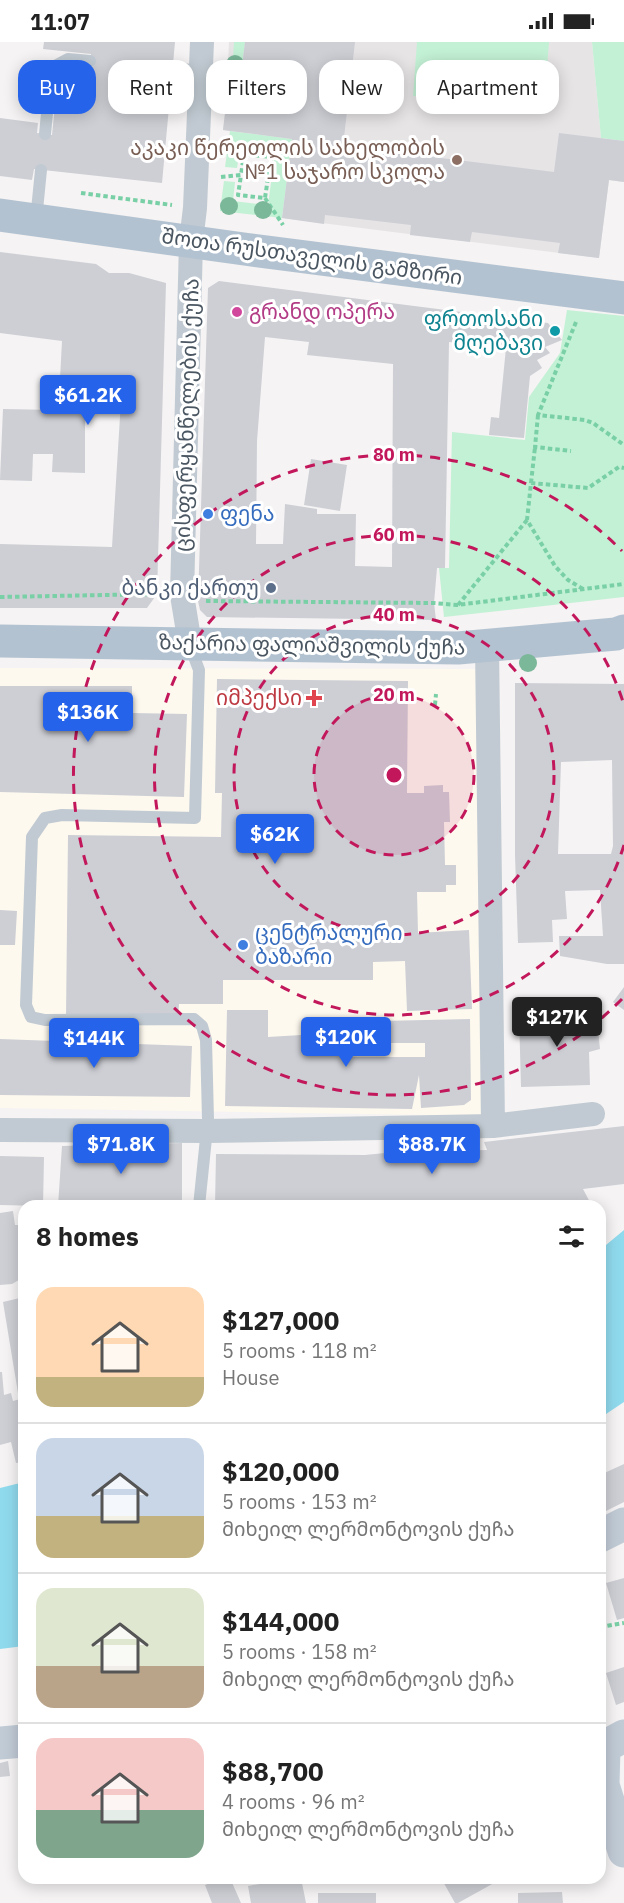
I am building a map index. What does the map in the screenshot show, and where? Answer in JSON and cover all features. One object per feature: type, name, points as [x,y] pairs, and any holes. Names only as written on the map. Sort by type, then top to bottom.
[{"type":"main road","name":"შოთა რუსთაველის გამზირი","points":[[0,215],[624,297]]},
{"type":"main road","name":"ზაქარია ფალიაშვილის ქუჩა","points":[[0,641],[458,648],[621,633]]},
{"type":"street","name":"ცისფერყანწელების ქუჩა","points":[[190,644],[182,595],[191,241],[195,208],[202,42]]},
{"type":"street","points":[[487,646],[493,1126]]},
{"type":"street","points":[[0,1130],[207,1131],[493,1126],[593,1114]]},
{"type":"street","points":[[606,1533],[624,1524]]},
{"type":"street","points":[[606,1746],[624,1736]]},
{"type":"street","points":[[0,1743],[18,1742]]},
{"type":"street","points":[[606,1797],[624,1851]]},
{"type":"lane","points":[[65,60],[68,58],[83,60]]},
{"type":"lane","points":[[194,79],[200,82]]},
{"type":"lane","points":[[194,84],[200,82]]},
{"type":"lane","points":[[45,134],[47,114]]},
{"type":"lane","points":[[36,220],[41,170]]},
{"type":"lane","points":[[190,644],[200,670],[195,818],[62,815],[45,818],[32,837],[26,1005],[31,1017],[45,1020],[194,1019],[202,1026],[206,1040],[207,1131],[201,1200]]},
{"type":"path","points":[[265,198],[238,195],[244,154],[271,157],[265,198],[284,226]]},
{"type":"path","points":[[217,177],[241,175]]},
{"type":"path","points":[[457,605],[526,520],[538,415],[575,321]]},
{"type":"path","points":[[538,415],[585,420],[624,445]]},
{"type":"path","points":[[535,447],[571,451]]},
{"type":"path","points":[[531,483],[588,488],[619,467],[624,468]]},
{"type":"path","points":[[526,520],[555,566],[568,580],[583,590]]},
{"type":"path","points":[[198,601],[457,605],[624,583]]},
{"type":"path","points":[[0,597],[158,594]]},
{"type":"path","points":[[435,705],[436,694]]},
{"type":"path","points":[[606,1626],[624,1623]]},
{"type":"shaded area","name":"აკაკი წერეთლის სახელობის №1 საჯარო სკოლა","points":[[229,42],[592,42],[601,138],[624,141],[624,182],[609,180],[599,258],[282,218],[291,139],[223,130],[225,114],[307,114],[307,60],[228,60]]},
{"type":"shaded area","name":"ცენტრალური ბაზარი","points":[[0,668],[479,669],[490,1116],[0,1108]]},
{"type":"green space","points":[[234,42],[245,42],[243,60],[233,60]]},
{"type":"green space","points":[[417,42],[549,42],[548,60],[416,60],[416,96],[413,96]]},
{"type":"green space","points":[[592,42],[624,42],[624,141],[601,138]]},
{"type":"green space","points":[[230,131],[292,139],[282,218],[220,211],[224,181],[235,182],[233,201],[268,205],[276,146],[241,142],[237,168],[225,167]]},
{"type":"green space","points":[[567,310],[624,316],[624,597],[444,617],[439,568],[449,568],[452,432],[525,440],[529,397],[560,353]]},
{"type":"water","points":[[624,1230],[624,1402],[606,1414],[606,1245]]},
{"type":"water","points":[[18,1484],[18,1647],[0,1649],[0,1488]]},
{"type":"building","points":[[44,42],[175,42],[173,60],[108,60],[108,114],[168,114],[162,183],[34,169],[32,180],[0,176],[0,118],[38,123],[37,133],[52,135],[54,114],[96,114],[96,60],[91,60],[91,54],[43,49]]},
{"type":"building","points":[[245,42],[355,42],[353,60],[319,60],[319,114],[347,114],[343,146],[554,172],[559,133],[624,141],[624,182],[609,180],[599,258],[558,253],[560,243],[472,232],[470,242],[410,235],[411,225],[325,215],[324,224],[282,218],[292,139],[223,130],[225,114],[307,114],[307,60],[243,60]]},
{"type":"building","points":[[0,252],[96,264],[109,273],[129,273],[166,283],[157,594],[147,608],[0,608],[0,544],[112,547],[122,384],[85,381],[85,473],[52,472],[53,454],[33,454],[32,481],[0,480],[3,409],[54,410],[55,379],[60,379],[62,341],[0,333]]},
{"type":"building","points":[[219,281],[548,323],[562,340],[545,347],[550,353],[537,360],[542,368],[530,376],[524,438],[489,435],[491,417],[499,418],[506,348],[449,342],[445,568],[437,568],[434,603],[436,620],[207,617],[200,610],[198,601],[208,288]],"holes":[[[265,337],[309,342],[307,355],[393,364],[392,567],[355,566],[356,514],[317,514],[317,509],[285,504],[283,544],[256,544],[257,441]]]},
{"type":"building","points":[[311,459],[347,465],[340,511],[304,505]]},
{"type":"building","points":[[217,679],[408,681],[407,793],[424,793],[424,786],[443,785],[443,792],[449,792],[450,822],[444,822],[445,865],[456,865],[456,885],[446,885],[446,892],[417,892],[418,933],[469,930],[472,1009],[407,1011],[405,961],[373,962],[373,980],[223,980],[223,1004],[179,1004],[178,1018],[66,1017],[68,835],[221,837],[222,793],[215,793]]},
{"type":"building","points":[[515,683],[624,684],[624,964],[607,964],[560,956],[559,936],[603,936],[600,890],[565,891],[567,919],[552,920],[553,942],[518,943],[515,855]],"holes":[[[612,760],[613,846],[611,854],[558,854],[561,762]]]},
{"type":"building","points":[[0,686],[132,686],[132,713],[187,714],[184,797],[0,792]]},
{"type":"building","points":[[0,910],[17,911],[15,945],[0,945]]},
{"type":"building","points":[[624,987],[624,1010],[613,1002]]},
{"type":"building","points":[[227,1010],[268,1010],[268,1037],[301,1035],[302,1048],[338,1046],[337,1032],[346,1032],[347,1057],[425,1057],[425,1043],[383,1043],[381,1021],[470,1019],[471,1100],[464,1105],[421,1108],[419,1075],[412,1109],[225,1106]]},
{"type":"building","points":[[596,1010],[600,1049],[589,1052],[590,1085],[521,1087],[519,1014]]},
{"type":"building","points":[[0,1039],[192,1046],[190,1097],[0,1095]]},
{"type":"building","points":[[624,1126],[624,1184],[583,1189],[589,1200],[215,1200],[216,1154],[365,1155],[487,1150],[484,1142]]},
{"type":"building","points":[[182,1143],[182,1200],[58,1200],[62,1146]]},
{"type":"building","points":[[0,1156],[44,1157],[43,1200],[18,1200],[18,1205],[0,1205]]},
{"type":"building","points":[[13,1211],[15,1225],[18,1225],[18,1280],[12,1284],[0,1285],[0,1213]]},
{"type":"building","points":[[18,1298],[18,1393],[3,1302]]},
{"type":"building","points":[[0,1372],[2,1372],[4,1395],[11,1393],[13,1401],[18,1400],[18,1463],[16,1463],[11,1442],[0,1445]]},
{"type":"building","points":[[624,1464],[624,1502],[606,1511],[606,1472]]},
{"type":"building","points":[[624,1578],[624,1618],[617,1620],[606,1583]]},
{"type":"building","points":[[624,1667],[624,1702],[616,1705],[606,1673]]},
{"type":"building","points":[[8,1761],[10,1776],[0,1777],[0,1763]]},
{"type":"building","points":[[233,1884],[241,1903],[212,1903],[205,1885]]},
{"type":"building","points":[[302,1884],[306,1903],[251,1903],[248,1886]]},
{"type":"building","points":[[444,1884],[492,1884],[458,1903],[455,1903]]},
{"type":"building","points":[[562,1892],[563,1903],[518,1903],[518,1893]]},
{"type":"building","points":[[318,1893],[376,1893],[376,1903],[318,1903]]},
{"type":"place","name":"აკაკი წერეთლის სახელობის №1 საჯარო სკოლა","points":[[457,160]]},
{"type":"place","name":"გრანდ ოპერა","points":[[237,312]]},
{"type":"place","name":"ფრთოსანი მღებავი","points":[[555,331]]},
{"type":"place","name":"ფენა","points":[[208,514]]},
{"type":"place","name":"ბანკი ქართუ","points":[[271,588]]},
{"type":"place","name":"იმპექსი","points":[[314,698]]},
{"type":"place","name":"ცენტრალური ბაზარი","points":[[243,945]]}]
